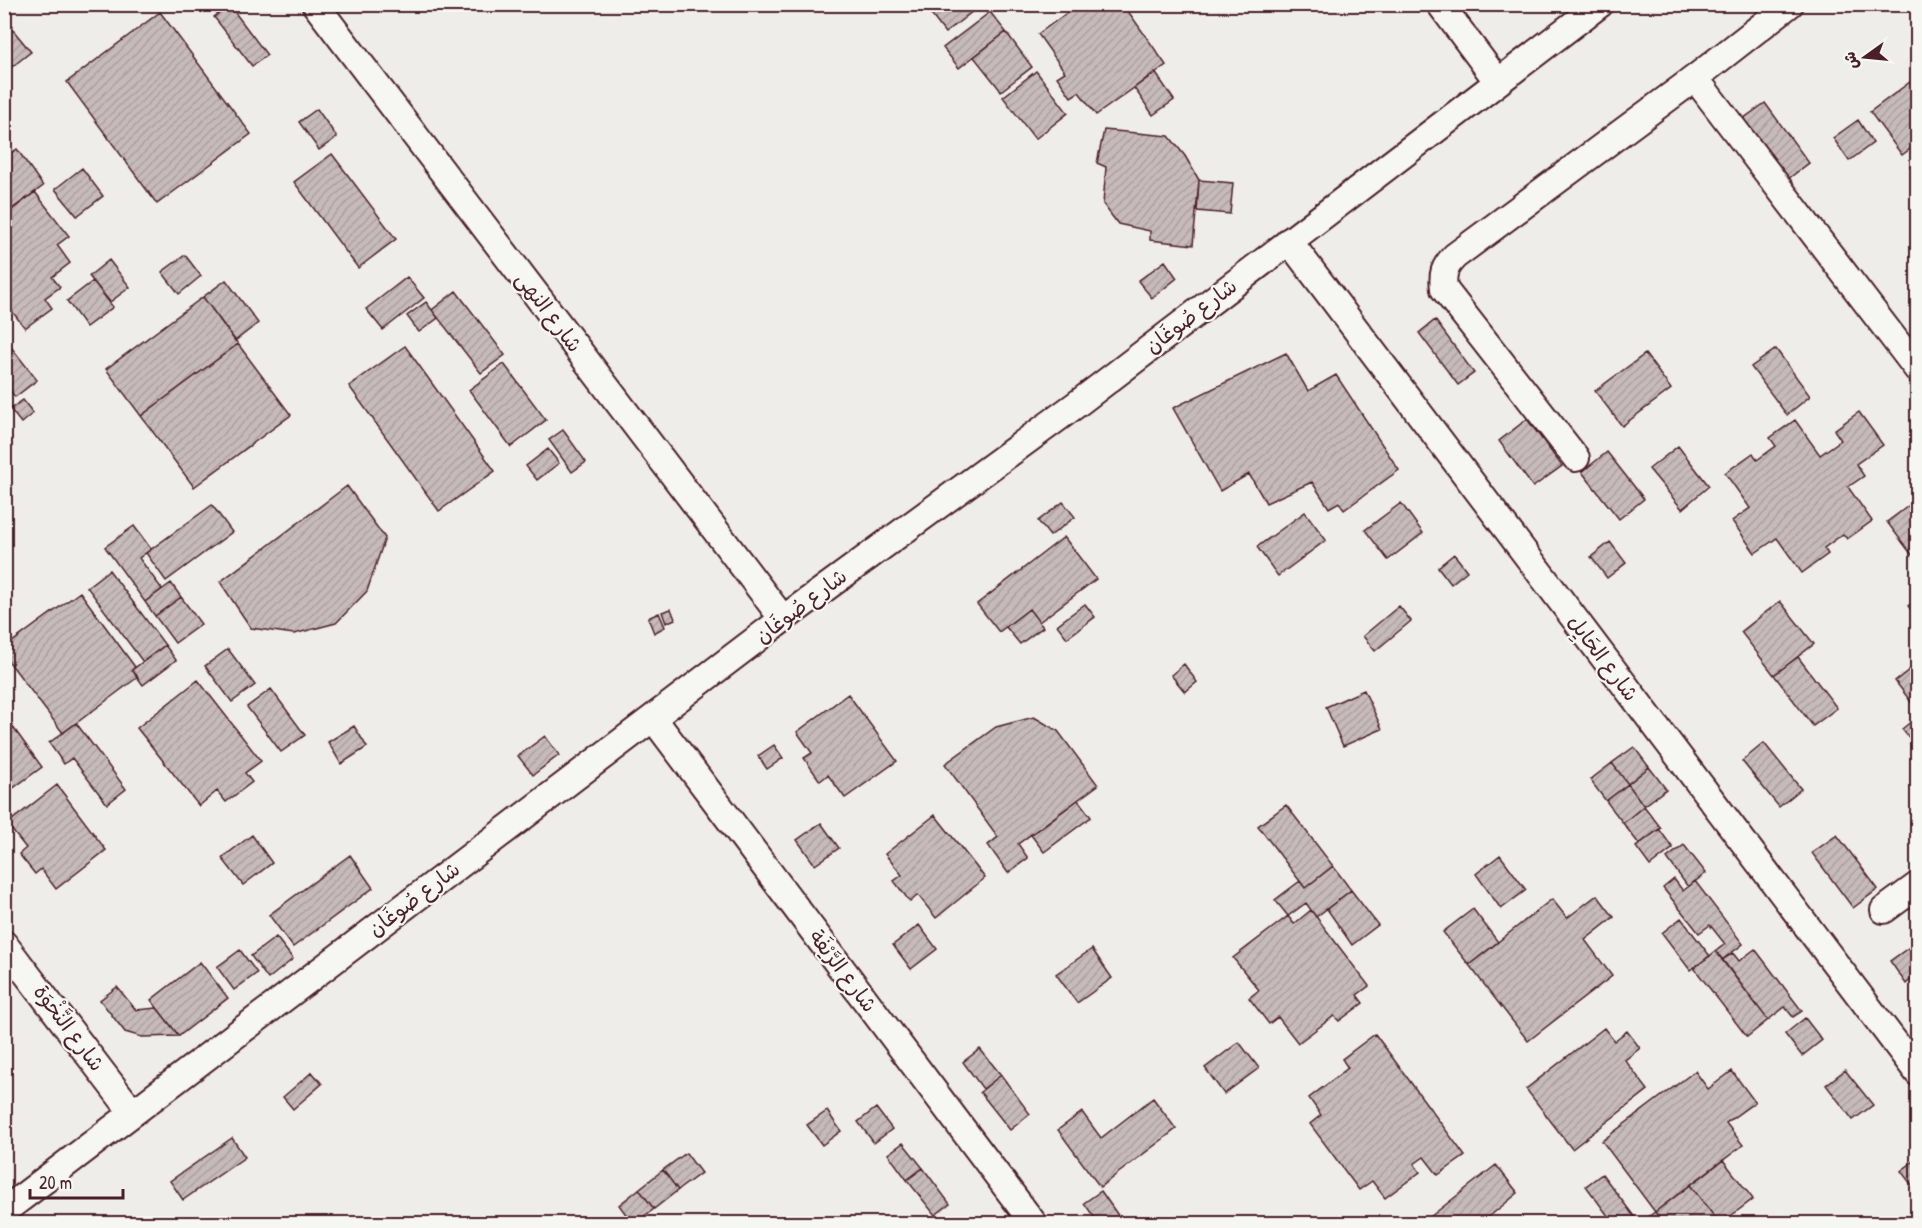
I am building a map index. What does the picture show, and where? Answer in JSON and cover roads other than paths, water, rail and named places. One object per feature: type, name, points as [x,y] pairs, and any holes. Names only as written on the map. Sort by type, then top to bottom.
[{"type":"street","name":"شارع النهى","points":[[315,4],[783,619]]},
{"type":"street","points":[[1440,4],[1498,82]]},
{"type":"street","name":"شارع صُوغَان","points":[[13,1214],[133,1113],[783,619],[1067,411],[1600,4]]},
{"type":"street","points":[[1576,458],[1444,289],[1442,277],[1446,265],[1790,4]]},
{"type":"street","points":[[1695,78],[1917,370]]},
{"type":"street","name":"شارع الحَايِل","points":[[1289,242],[1917,1073]]},
{"type":"street","name":"شارع الرَّيْفَة","points":[[653,718],[1034,1224]]},
{"type":"street","points":[[1884,910],[1917,885]]},
{"type":"street","name":"شارع النَّخْوَة","points":[[4,944],[133,1113]]}]
